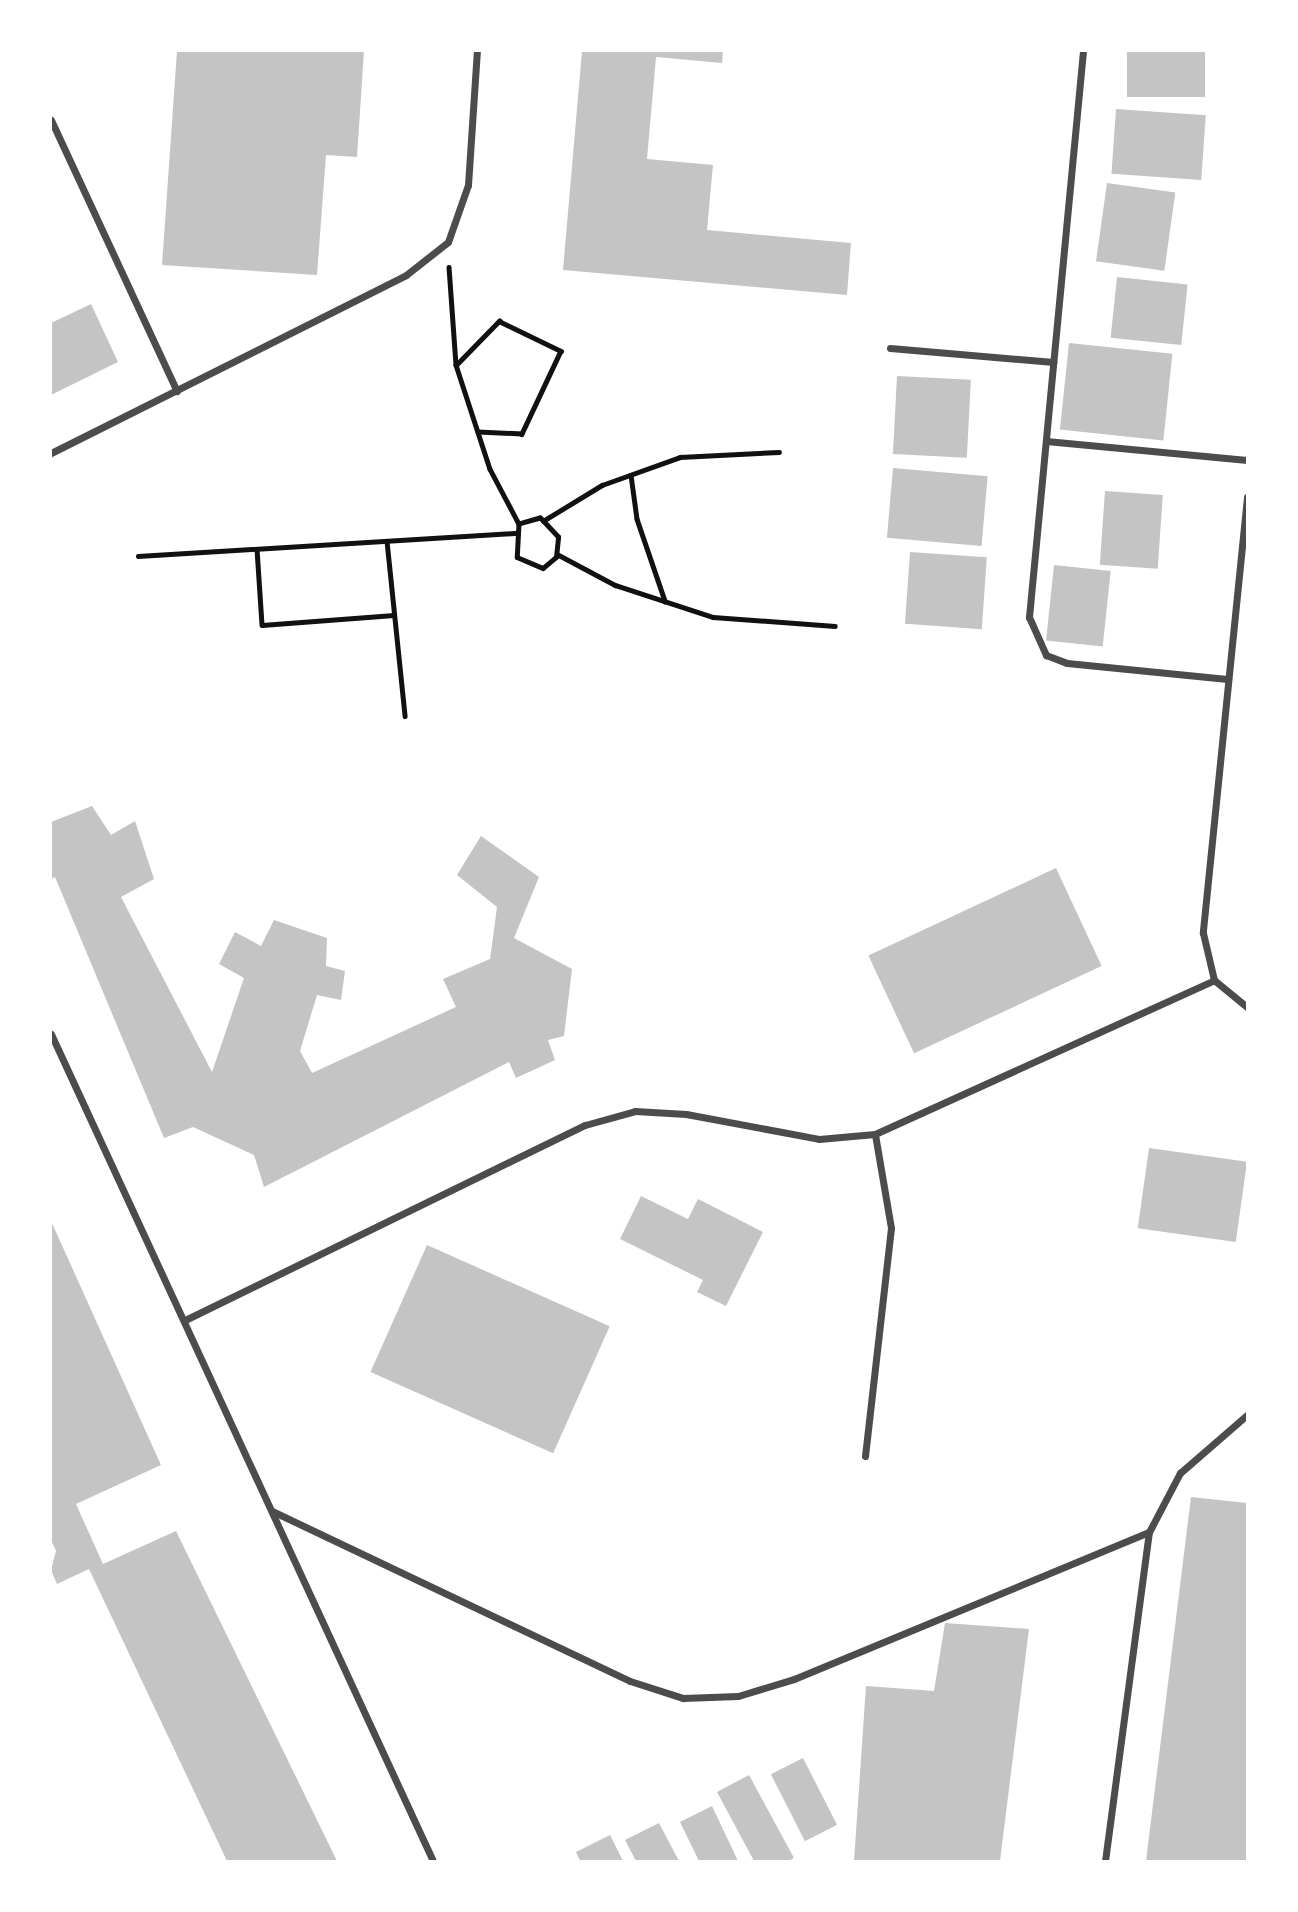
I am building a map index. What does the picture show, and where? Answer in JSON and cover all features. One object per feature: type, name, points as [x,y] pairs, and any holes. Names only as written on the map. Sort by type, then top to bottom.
[{"type":"street","points":[[51,453],[406,275],[448,242],[468,185],[477,51]]},
{"type":"street","points":[[1083,51],[1029,617],[1040,647],[1067,663],[1227,679]]},
{"type":"street","points":[[51,120],[177,391]]},
{"type":"street","points":[[890,348],[1053,362]]},
{"type":"street","points":[[1045,441],[1247,460]]},
{"type":"street","points":[[1247,497],[1203,933],[1214,980],[1247,1007]]},
{"type":"street","points":[[185,1320],[585,1125],[635,1111],[687,1114],[819,1139],[875,1134],[1214,980]]},
{"type":"street","points":[[51,1034],[433,1861]]},
{"type":"street","points":[[865,1456],[890,1262],[887,1181],[875,1134]]},
{"type":"street","points":[[1105,1861],[1149,1532],[1180,1473],[1247,1415]]},
{"type":"street","points":[[272,1511],[630,1682],[682,1698],[738,1696],[794,1679],[1149,1532]]},
{"type":"path","points":[[448,242],[456,365],[478,432],[519,524],[517,557],[526,565],[543,568],[557,554],[558,537],[543,521]]},
{"type":"path","points":[[456,365],[499,321],[561,351],[523,435],[478,432]]},
{"type":"path","points":[[519,524],[543,521],[631,475],[680,457],[779,452]]},
{"type":"path","points":[[631,475],[637,519],[665,601]]},
{"type":"path","points":[[138,556],[517,533]]},
{"type":"path","points":[[387,541],[405,716]]},
{"type":"path","points":[[257,549],[262,625],[394,615]]},
{"type":"path","points":[[557,554],[615,585],[713,617],[835,625]]},
{"type":"building","points":[[177,51],[364,51],[357,157],[326,155],[317,275],[162,265]]},
{"type":"building","points":[[582,51],[723,51],[722,63],[656,57],[647,159],[713,165],[707,230],[851,243],[847,295],[563,270]]},
{"type":"building","points":[[1127,51],[1205,51],[1205,97],[1127,97]]},
{"type":"building","points":[[1116,109],[1206,115],[1201,180],[1111,174]]},
{"type":"building","points":[[1107,183],[1175,193],[1164,271],[1096,261]]},
{"type":"building","points":[[1117,277],[1188,284],[1181,345],[1111,338]]},
{"type":"building","points":[[91,304],[118,362],[51,395],[51,323]]},
{"type":"building","points":[[1069,343],[1172,354],[1163,440],[1060,430]]},
{"type":"building","points":[[897,376],[971,380],[967,458],[893,454]]},
{"type":"building","points":[[893,468],[988,476],[982,546],[887,538]]},
{"type":"building","points":[[1105,491],[1163,495],[1158,569],[1100,565]]},
{"type":"building","points":[[910,552],[987,557],[982,629],[905,624]]},
{"type":"building","points":[[1054,565],[1111,571],[1103,647],[1046,641]]},
{"type":"building","points":[[92,806],[111,835],[135,821],[154,879],[121,897],[212,1072],[244,978],[219,964],[235,932],[261,946],[274,920],[327,938],[326,966],[345,971],[341,1000],[317,995],[300,1051],[312,1073],[456,1007],[443,979],[490,959],[497,907],[457,875],[481,836],[539,877],[514,938],[572,969],[564,1036],[548,1040],[555,1060],[516,1078],[509,1062],[264,1187],[254,1155],[193,1127],[164,1138],[55,877],[51,879],[51,822]]},
{"type":"building","points":[[1056,868],[1102,966],[914,1053],[868,955]]},
{"type":"building","points":[[1149,1148],[1247,1162],[1236,1242],[1138,1228]]},
{"type":"building","points":[[641,1196],[688,1219],[698,1199],[763,1232],[726,1306],[697,1292],[703,1280],[620,1239]]},
{"type":"building","points":[[51,1221],[161,1465],[76,1504],[103,1564],[176,1531],[337,1861],[227,1861],[89,1569],[57,1584],[51,1570],[56,1551],[51,1540]]},
{"type":"building","points":[[427,1245],[610,1326],[553,1453],[370,1372]]},
{"type":"building","points":[[1191,1497],[1247,1503],[1247,1861],[1146,1861]]},
{"type":"building","points":[[945,1623],[1029,1629],[1000,1861],[854,1861],[866,1686],[934,1691]]},
{"type":"building","points":[[803,1758],[837,1825],[805,1841],[771,1774]]},
{"type":"building","points":[[749,1775],[794,1858],[788,1861],[754,1861],[717,1792]]},
{"type":"building","points":[[712,1806],[738,1861],[699,1861],[680,1822]]},
{"type":"building","points":[[659,1823],[679,1861],[636,1861],[625,1840]]},
{"type":"building","points":[[610,1835],[623,1861],[580,1861],[576,1852]]}]
